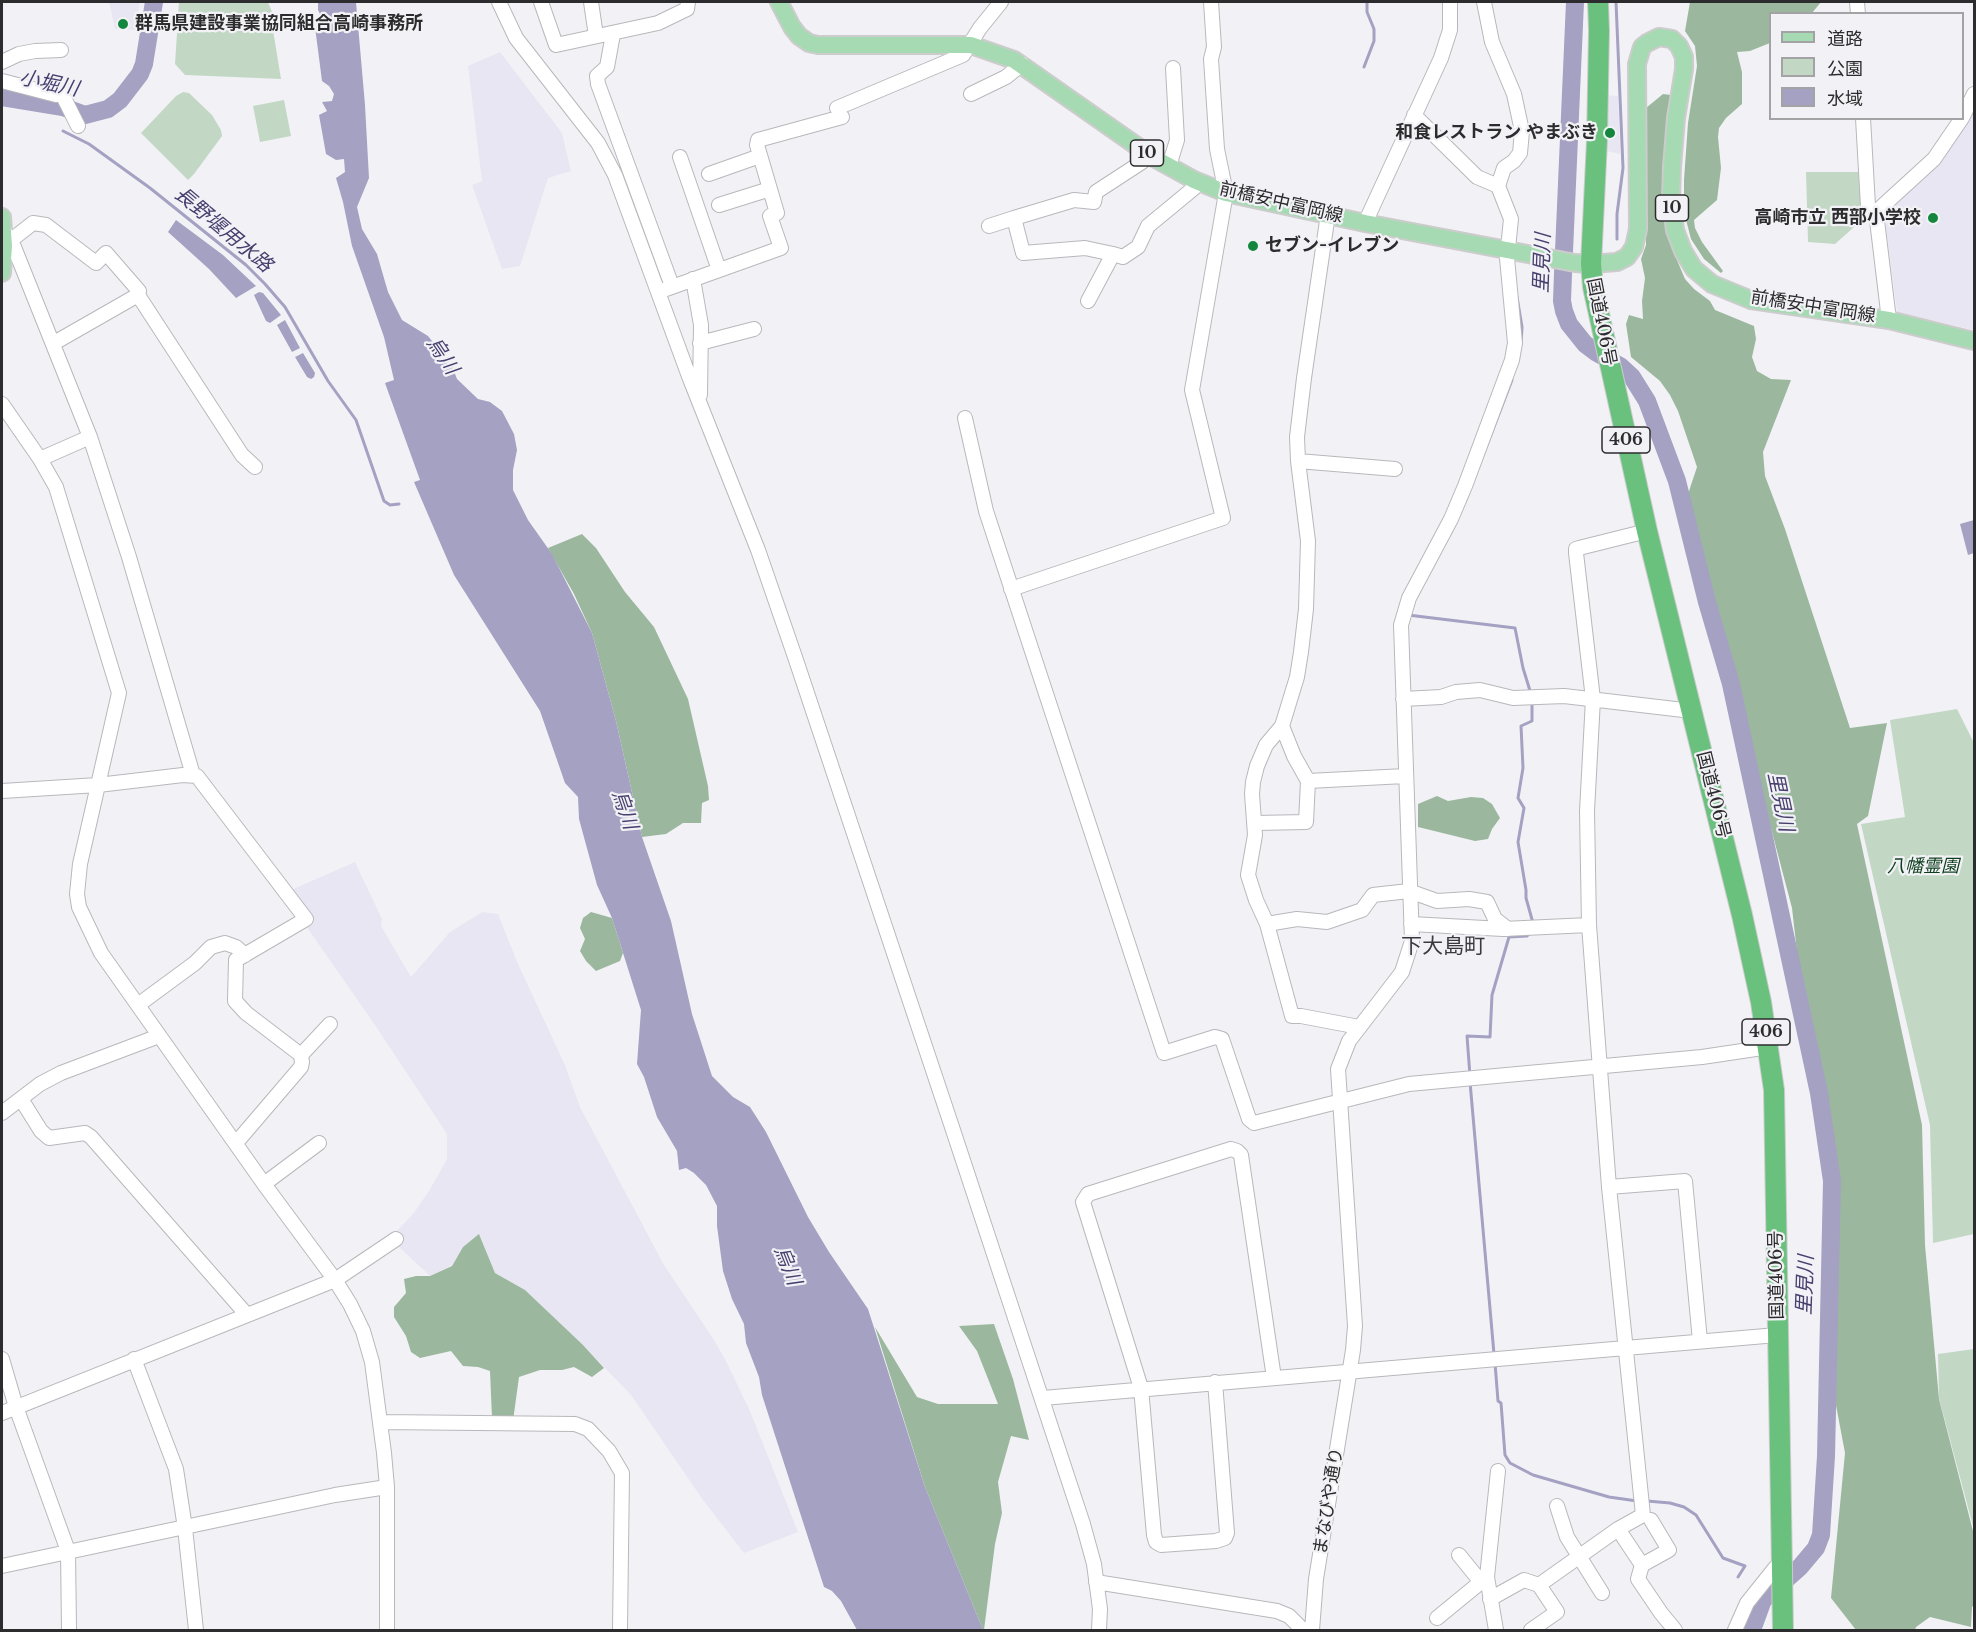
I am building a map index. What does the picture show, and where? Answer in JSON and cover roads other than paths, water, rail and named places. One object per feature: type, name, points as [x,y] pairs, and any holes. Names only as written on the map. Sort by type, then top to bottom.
[{"type":"highway","name":"国道406号","points":[[1598,2],[1597,140],[1582,263],[1593,287],[1647,531],[1742,915],[1769,1047],[1774,1090],[1783,1630]]},
{"type":"main road","name":"前橋安中富岡線","points":[[780,2],[792,27],[809,43],[818,45],[971,45],[1022,64],[1150,155],[1226,193],[1365,223],[1582,263],[1617,262],[1627,258],[1634,247],[1638,229],[1637,63],[1642,47],[1647,43],[1659,37],[1672,39],[1679,46],[1684,57],[1684,69],[1674,138],[1671,200],[1675,230],[1683,251],[1694,269],[1712,284],[1751,300],[1889,320],[1974,340]]},
{"type":"main road","points":[[2,273],[5,230]]},
{"type":"street","points":[[499,2],[516,38],[585,125],[615,175],[700,404],[758,550],[1043,1398],[1083,1524],[1094,1564],[1100,1608],[1099,1630]]},
{"type":"street","points":[[541,2],[556,45],[658,23],[687,9],[688,2]]},
{"type":"street","points":[[591,2],[596,36]]},
{"type":"street","points":[[658,291],[781,248],[771,216],[777,213],[757,145],[758,140],[840,112],[963,55],[980,28],[1001,2]]},
{"type":"street","points":[[1011,589],[1223,518],[1192,390],[1226,193],[1217,149],[1211,59],[1214,37],[1211,2]]},
{"type":"street","points":[[1365,223],[1441,58],[1450,30],[1450,2]]},
{"type":"street","points":[[1414,115],[1477,177],[1497,186],[1504,168],[1520,153],[1522,131],[1514,94],[1492,42],[1484,2]]},
{"type":"street","points":[[613,34],[607,67],[597,76],[598,84],[672,286]]},
{"type":"street","points":[[2,62],[19,54],[62,50]]},
{"type":"street","points":[[971,94],[1006,77],[1022,64]]},
{"type":"street","points":[[1169,166],[1177,140],[1173,68]]},
{"type":"street","points":[[2,81],[63,96],[78,126]]},
{"type":"street","points":[[1964,114],[1974,94]]},
{"type":"street","points":[[1863,120],[1868,206],[1876,212]]},
{"type":"street","points":[[1876,212],[1934,159],[1961,120]]},
{"type":"street","points":[[989,226],[1074,200],[1094,202],[1096,192],[1150,155]]},
{"type":"street","points":[[709,174],[760,156]]},
{"type":"street","points":[[680,157],[719,270]]},
{"type":"street","points":[[1014,218],[1023,254],[1085,248],[1123,257],[1138,247],[1148,226],[1194,188],[1198,181]]},
{"type":"street","name":"まなびや通り","points":[[1312,1630],[1319,1559],[1350,1372],[1355,1326],[1338,1070],[1349,1041],[1402,972],[1412,941],[1401,625],[1409,598],[1451,519],[1512,360],[1515,331],[1507,258],[1511,219],[1497,186]]},
{"type":"street","points":[[719,205],[770,189]]},
{"type":"street","points":[[1876,212],[1889,320]]},
{"type":"street","points":[[1328,214],[1297,437],[1308,541],[1306,609],[1297,677],[1282,726],[1266,746],[1257,766],[1252,794],[1255,835],[1248,875],[1267,924],[1292,1016],[1359,1027]]},
{"type":"street","points":[[193,775],[129,557],[90,437],[54,343],[5,230],[33,223],[46,225],[96,263],[106,254],[139,291],[138,295],[242,455],[255,467]]},
{"type":"street","points":[[1088,301],[1113,254]]},
{"type":"street","points":[[693,279],[701,325],[700,404]]},
{"type":"street","points":[[54,343],[138,295]]},
{"type":"street","points":[[700,343],[754,329]]},
{"type":"street","points":[[2,404],[40,459],[56,487],[120,693],[80,864],[77,894],[86,925],[101,953],[350,1304],[369,1349],[381,1422],[387,1487],[387,1630]]},
{"type":"street","points":[[965,418],[986,511],[1164,1053],[1215,1037],[1222,1039],[1249,1119],[1254,1123],[1409,1084],[1702,1057],[1769,1047]]},
{"type":"street","points":[[40,459],[90,437]]},
{"type":"street","points":[[1298,461],[1395,469]]},
{"type":"street","points":[[1539,1585],[1618,1529],[1643,1515],[1609,1187],[1589,925],[1587,811],[1593,699],[1576,549],[1647,531]]},
{"type":"street","points":[[1403,699],[1441,697],[1456,692],[1480,690],[1513,698],[1531,699],[1557,696],[1692,711]]},
{"type":"street","points":[[1255,824],[1306,822],[1308,781],[1294,756],[1282,726]]},
{"type":"street","points":[[2,791],[98,785],[183,775],[197,776],[306,919],[236,960],[235,1001],[246,1013],[301,1055],[302,1062],[301,1067],[236,1143]]},
{"type":"street","points":[[1308,781],[1405,777]]},
{"type":"street","points":[[1267,924],[1297,919],[1327,922],[1362,910],[1373,895],[1409,891],[1437,901],[1469,899],[1487,902],[1495,919],[1508,929]]},
{"type":"street","points":[[1412,924],[1508,929],[1589,925]]},
{"type":"street","points":[[138,1005],[195,963],[211,947],[225,943],[236,947],[245,955]]},
{"type":"street","points":[[301,1055],[330,1024]]},
{"type":"street","points":[[2,1113],[40,1083],[159,1036]]},
{"type":"street","points":[[21,1099],[41,1131],[49,1138],[84,1132],[91,1137],[247,1314]]},
{"type":"street","points":[[264,1184],[319,1143]]},
{"type":"street","points":[[1215,1382],[1227,1533],[1225,1538],[1161,1545],[1156,1542],[1154,1535],[1141,1388],[1083,1202],[1088,1194],[1231,1149],[1237,1150],[1241,1155],[1274,1378]]},
{"type":"street","points":[[1609,1187],[1685,1181],[1700,1341]]},
{"type":"street","points":[[2,1413],[335,1280],[396,1239]]},
{"type":"street","points":[[1043,1398],[1777,1335]]},
{"type":"street","points":[[2,1359],[16,1407],[68,1551],[69,1630]]},
{"type":"street","points":[[134,1359],[176,1469],[196,1630]]},
{"type":"street","points":[[381,1422],[575,1424],[588,1429],[609,1451],[622,1473],[620,1630]]},
{"type":"street","points":[[1496,1630],[1484,1580],[1498,1471]]},
{"type":"street","points":[[2,1566],[335,1495],[387,1487]]},
{"type":"street","points":[[1557,1506],[1567,1537],[1602,1593]]},
{"type":"street","points":[[1642,1564],[1669,1550],[1651,1520]]},
{"type":"street","points":[[1618,1529],[1642,1564],[1638,1580],[1675,1630]]},
{"type":"street","points":[[1459,1555],[1484,1580]]},
{"type":"street","points":[[1735,1630],[1747,1603],[1775,1568],[1781,1567]]},
{"type":"street","points":[[1437,1618],[1484,1580]]},
{"type":"street","points":[[1490,1599],[1524,1580],[1539,1585],[1557,1612],[1531,1630]]},
{"type":"street","points":[[1096,1582],[1277,1611],[1289,1616],[1304,1630]]},
{"type":"water","name":"烏川","points":[[318,2],[356,2],[369,178],[357,207],[362,229],[377,254],[388,292],[402,320],[428,336],[452,366],[457,379],[478,399],[490,402],[502,411],[514,434],[517,450],[513,470],[513,490],[528,520],[552,554],[592,633],[616,721],[642,837],[671,921],[692,1014],[712,1076],[733,1097],[750,1107],[766,1132],[808,1217],[868,1309],[925,1487],[983,1630],[857,1630],[841,1601],[832,1591],[824,1587],[762,1395],[759,1377],[746,1343],[744,1324],[732,1299],[723,1271],[717,1226],[717,1206],[706,1185],[694,1173],[686,1168],[679,1170],[677,1151],[657,1117],[644,1077],[637,1064],[641,1010],[612,918],[597,885],[579,819],[578,797],[565,783],[540,711],[454,575],[414,482],[420,480],[385,383],[394,380],[384,337],[352,246],[336,178],[345,172],[344,159],[336,160],[326,154],[319,115],[327,111],[322,102],[332,101],[334,94],[322,81],[315,27],[323,26]]},
{"type":"water","points":[[176,220],[223,255],[256,286],[236,298],[209,269],[168,232]]},
{"type":"water","points":[[259,292],[263,293],[281,315],[270,323],[266,321],[254,295]]},
{"type":"water","points":[[285,320],[300,348],[292,352],[277,325]]},
{"type":"water","points":[[303,353],[315,373],[311,379],[307,377],[295,357]]},
{"type":"water","points":[[1974,520],[1974,553],[1968,555],[1960,524]]},
{"type":"waterway","name":"小堀川","points":[[2,97],[63,107],[85,115],[108,109],[120,100],[140,74],[144,64],[154,2]]},
{"type":"waterway","points":[[1364,67],[1374,41],[1374,29],[1367,12],[1367,2]]},
{"type":"waterway","name":"里見川","points":[[1575,2],[1562,301],[1564,311],[1569,324],[1585,344],[1620,366],[1632,377],[1647,401],[1677,481],[1707,602],[1731,684],[1819,1093],[1832,1181],[1826,1456],[1821,1535],[1816,1548],[1800,1567],[1763,1600],[1752,1630]]},
{"type":"waterway","points":[[1616,2],[1623,168],[1617,214],[1617,239]]},
{"type":"waterway","name":"長野堰用水路","points":[[63,131],[89,144],[150,188],[246,265],[265,284],[285,307],[328,381],[356,420],[384,501],[390,505],[399,504]]},
{"type":"waterway","points":[[1517,297],[1522,327],[1521,344]]},
{"type":"waterway","points":[[1465,502],[1512,380]]},
{"type":"waterway","points":[[1408,615],[1515,628],[1531,694]]},
{"type":"waterway","points":[[1532,701],[1532,721],[1521,726],[1523,768],[1518,798],[1524,808],[1518,842],[1526,898],[1533,923]]},
{"type":"waterway","points":[[1470,1076],[1467,1036],[1490,1037],[1492,995],[1509,937],[1527,936],[1530,932]]},
{"type":"waterway","points":[[1470,1082],[1494,1354]]},
{"type":"waterway","points":[[1495,1363],[1505,1455],[1510,1463],[1533,1475],[1609,1497],[1637,1501]]},
{"type":"waterway","points":[[1647,1501],[1670,1503],[1684,1507],[1696,1515],[1723,1558],[1745,1566],[1738,1577]]},
{"type":"place","name":"群馬県建設事業協同組合高崎事務所","points":[[123,24]]},
{"type":"place","name":"和食レストラン やまぶき","points":[[1610,133]]},
{"type":"place","name":"高崎市立 西部小学校","points":[[1933,218]]},
{"type":"place","name":"セブン-イレブン","points":[[1253,246]]},
{"type":"district","name":"下大島町","points":[[1443,947]]},
{"type":"park label","name":"八幡霊園","points":[[1923,867]]}]
